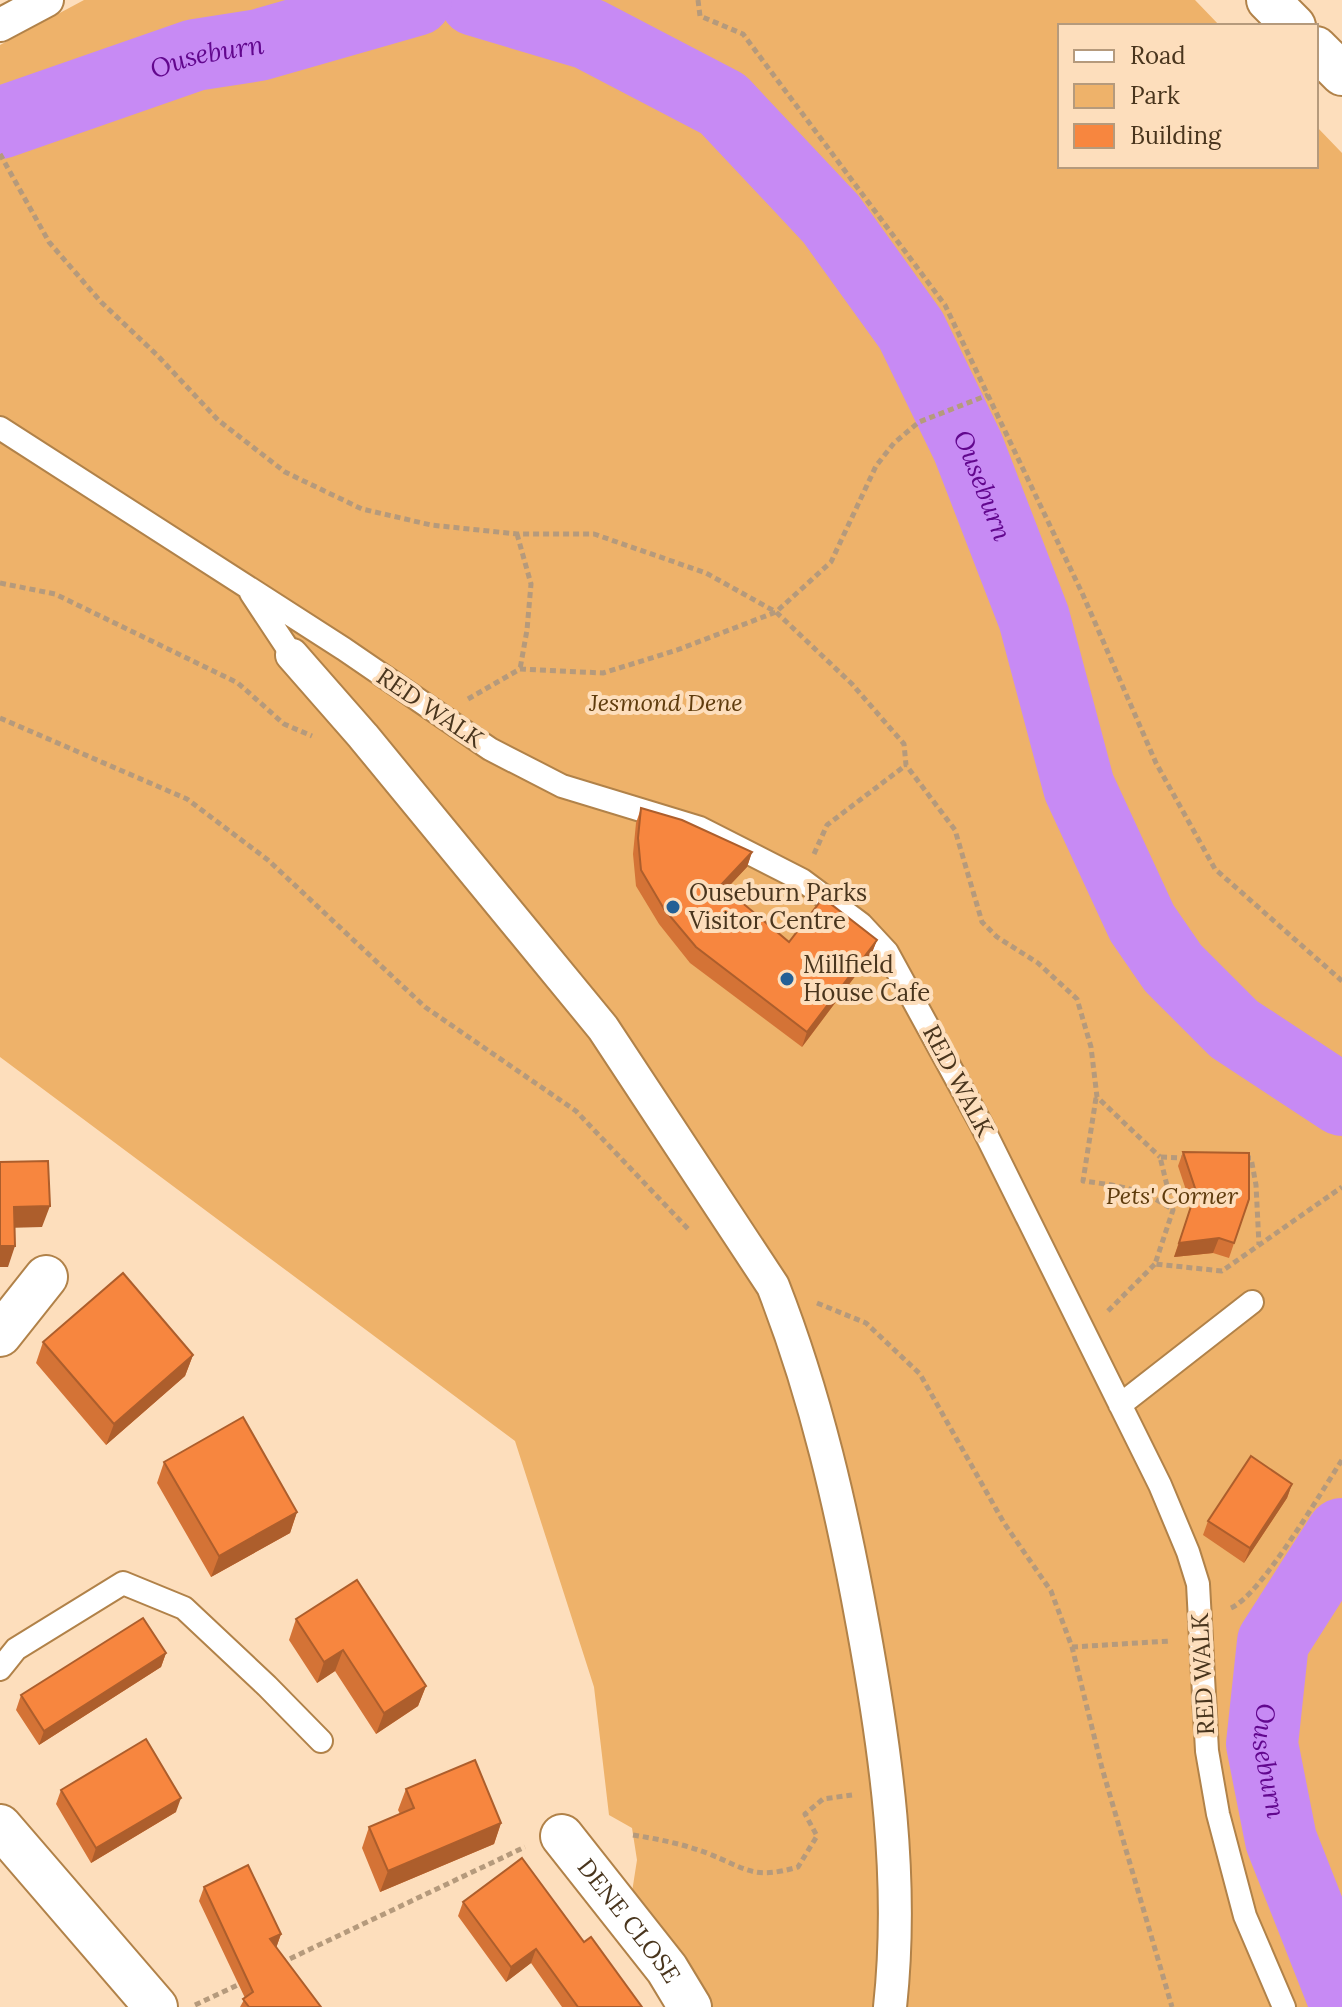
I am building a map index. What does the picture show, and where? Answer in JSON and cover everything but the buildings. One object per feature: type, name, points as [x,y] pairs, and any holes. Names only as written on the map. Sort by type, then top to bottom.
[{"type":"street","points":[[0,25],[47,0]]},
{"type":"street","points":[[1268,0],[1292,24]]},
{"type":"street","points":[[1318,50],[1342,74]]},
{"type":"street","points":[[292,655],[363,736],[603,1028],[773,1286],[791,1332],[821,1430],[846,1534],[882,1731],[894,1847],[895,1947],[890,2007]]},
{"type":"street","points":[[0,1335],[46,1277]]},
{"type":"street","points":[[0,1826],[156,2007]]},
{"type":"street","name":"DENE CLOSE","points":[[562,1836],[667,1969],[690,2007]]},
{"type":"lane","name":"RED WALK","points":[[0,428],[344,649],[490,749],[562,786],[700,828],[802,880],[861,924],[887,952],[981,1124],[1160,1485],[1188,1552],[1198,1584],[1207,1751],[1218,1814],[1245,1916],[1284,2007]]},
{"type":"lane","points":[[247,587],[292,655]]},
{"type":"lane","points":[[1120,1405],[1252,1302]]},
{"type":"lane","points":[[0,1669],[16,1649],[123,1583],[184,1608],[321,1741]]},
{"type":"path","points":[[698,0],[700,16],[743,34],[945,305],[1083,595],[1156,763],[1215,869],[1342,981]]},
{"type":"path","points":[[0,154],[49,242],[101,302],[158,356],[218,420],[285,472],[362,509],[431,525],[517,534],[594,534],[706,573],[776,612],[852,684],[904,744],[906,765],[955,830],[982,922],[997,937],[1038,963],[1077,999],[1091,1047],[1097,1097],[1083,1181],[1150,1194],[1173,1210]]},
{"type":"path","points":[[440,715],[520,669],[603,673],[677,650],[776,612],[831,562],[876,466],[894,443],[919,422],[988,395]]},
{"type":"path","points":[[517,534],[531,584],[520,669]]},
{"type":"path","points":[[0,583],[55,594],[238,683],[284,724],[331,744],[363,736]]},
{"type":"path","points":[[0,718],[187,799],[268,860],[425,1007],[576,1111],[693,1233]]},
{"type":"path","points":[[802,880],[827,825],[906,765]]},
{"type":"path","points":[[1083,1329],[1111,1309],[1155,1264],[1173,1210],[1160,1157],[1097,1097]]},
{"type":"path","points":[[1160,1157],[1199,1159]]},
{"type":"path","points":[[1242,1158],[1251,1158],[1256,1185],[1259,1245]]},
{"type":"path","points":[[1155,1264],[1222,1271],[1342,1187]]},
{"type":"path","points":[[814,1301],[866,1323],[920,1374],[1004,1523],[1051,1591],[1072,1647],[1102,1768],[1172,2007]]},
{"type":"path","points":[[1072,1647],[1201,1630],[1241,1604],[1277,1558],[1342,1460]]},
{"type":"path","points":[[633,1835],[665,1840],[708,1853],[737,1868],[772,1875],[798,1867],[817,1836],[805,1814],[823,1799],[846,1794],[889,1798]]},
{"type":"path","points":[[277,1966],[522,1848],[562,1836]]},
{"type":"path","points":[[190,2007],[248,1979]]},
{"type":"green space","name":"Jesmond Dene","points":[[84,0],[1195,0],[1218,24],[1058,24],[1058,168],[1318,168],[1318,128],[1342,153],[1342,2007],[712,2007],[632,1892],[637,1860],[632,1828],[609,1815],[594,1687],[515,1441],[0,1057],[0,45]]},
{"type":"waterway","name":"Ouseburn","points":[[0,123],[195,55],[259,45],[416,0]]},
{"type":"waterway","name":"Ouseburn","points":[[475,0],[589,34],[723,104],[831,219],[911,330],[968,447],[1034,618],[1079,787],[1142,923],[1173,968],[1234,1029],[1342,1100]]},
{"type":"waterway","name":"Ouseburn","points":[[1342,1534],[1273,1642],[1262,1744],[1281,1840],[1342,1995]]},
{"type":"place","name":"Ouseburn Parks Visitor Centre","points":[[673,907]]},
{"type":"place","name":"Millfield House Cafe","points":[[787,979]]},
{"type":"park label","name":"Pets' Corner","points":[[1172,1196]]}]
